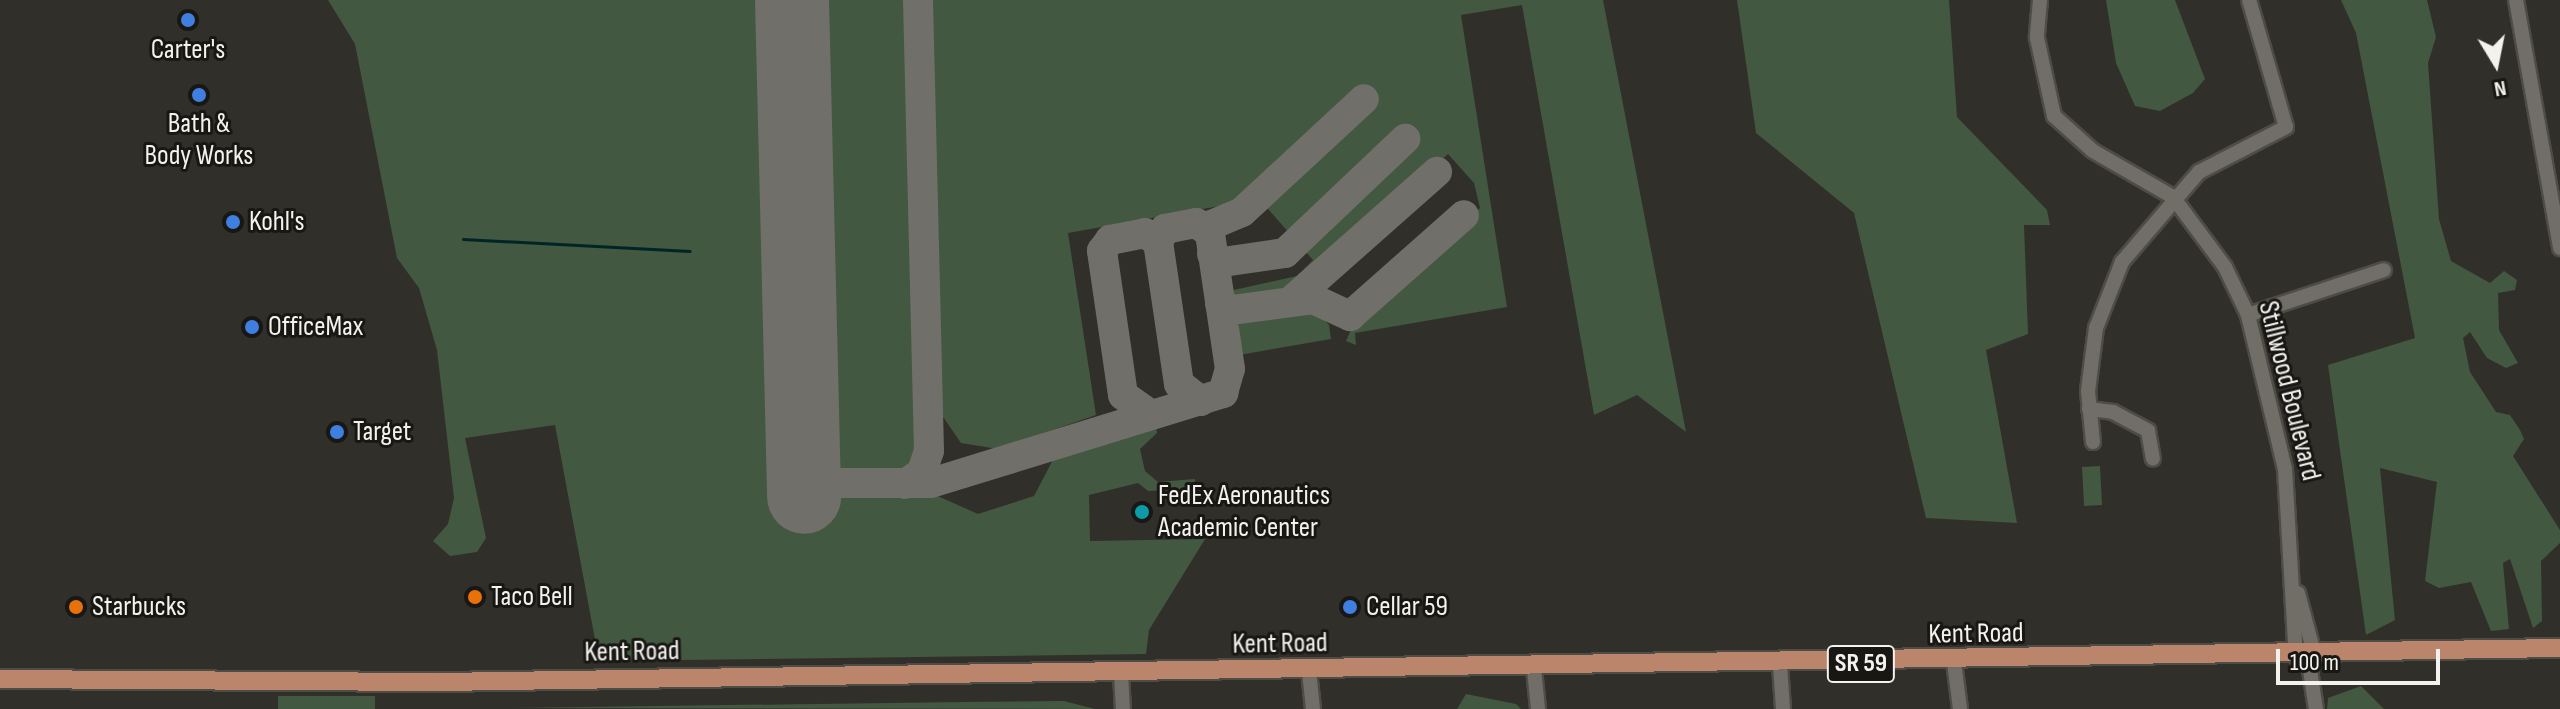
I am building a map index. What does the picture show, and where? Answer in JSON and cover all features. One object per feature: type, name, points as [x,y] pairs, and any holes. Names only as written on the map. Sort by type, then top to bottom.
[{"type":"main road","name":"Kent Road","points":[[0,679],[239,684],[1534,669],[2306,657],[2560,648]]},
{"type":"street","name":"Stillwood Boulevard","points":[[2040,0],[2037,38],[2054,116],[2093,151],[2173,197],[2225,267],[2248,315],[2285,469],[2306,657],[2316,709]]},
{"type":"street","points":[[2093,442],[2089,409],[2096,328],[2122,262],[2173,197],[2220,156],[2286,127],[2249,0]]},
{"type":"street","points":[[2516,0],[2560,248]]},
{"type":"street","points":[[2248,315],[2384,270]]},
{"type":"street","points":[[2089,409],[2113,412],[2148,431],[2153,459]]},
{"type":"street","points":[[1954,662],[1960,709]]},
{"type":"street","points":[[1780,665],[1783,709]]},
{"type":"street","points":[[1534,669],[1538,709]]},
{"type":"street","points":[[1309,671],[1313,709]]},
{"type":"street","points":[[1121,673],[1123,709]]},
{"type":"green space","points":[[328,0],[777,0],[789,497],[933,494],[978,514],[1034,496],[1057,452],[1155,420],[1157,433],[1140,449],[1145,471],[1158,482],[1195,479],[1195,489],[1148,491],[1138,483],[1089,495],[1090,541],[1205,539],[1149,630],[1146,654],[599,661],[555,425],[465,438],[486,538],[477,552],[450,556],[433,541],[448,524],[454,498],[437,350],[419,288],[397,258],[355,44]]},
{"type":"green space","points":[[809,0],[908,0],[919,447],[904,473],[843,475],[821,461]]},
{"type":"green space","points":[[927,0],[1603,0],[1686,432],[1637,395],[1594,415],[1522,5],[1461,15],[1507,307],[1355,333],[1356,345],[1346,341],[1353,325],[1480,208],[1474,183],[1448,154],[1301,288],[1230,298],[1229,291],[1297,276],[1313,260],[1298,243],[1408,141],[1402,134],[1291,235],[1261,201],[1370,99],[1362,91],[1242,202],[1068,233],[1096,415],[998,449],[961,443],[939,411]]},
{"type":"green space","points":[[1737,0],[1949,0],[1957,117],[2047,210],[2050,225],[2024,225],[2028,334],[1986,350],[2017,523],[1926,518],[1854,213],[1756,133]]},
{"type":"green space","points":[[2106,0],[2175,0],[2205,79],[2193,93],[2160,111],[2135,106],[2116,63]]},
{"type":"green space","points":[[2341,0],[2427,0],[2436,37],[2428,63],[2439,219],[2451,261],[2490,283],[2504,271],[2517,280],[2515,290],[2498,293],[2499,330],[2518,363],[2506,368],[2487,358],[2470,332],[2463,338],[2470,372],[2496,412],[2510,415],[2520,430],[2524,439],[2513,456],[2560,530],[2560,543],[2541,561],[2542,621],[2533,628],[2510,559],[2503,563],[2509,629],[2491,631],[2471,582],[2439,588],[2425,581],[2437,482],[2380,468],[2395,620],[2366,635],[2328,365],[2415,338],[2356,33]]},
{"type":"green space","points":[[1314,309],[1329,325],[1331,339],[1239,355],[1239,318]]},
{"type":"green space","points":[[2100,466],[2102,505],[2084,506],[2082,467]]},
{"type":"green space","points":[[2361,686],[2384,709],[2327,709],[2328,698]]},
{"type":"green space","points":[[1466,694],[1516,704],[1521,709],[1457,709]]},
{"type":"green space","points":[[278,696],[375,696],[375,709],[278,709]]},
{"type":"green space","points":[[1064,701],[1095,709],[508,708],[963,702]]},
{"type":"waterway","points":[[463,239],[690,251]]},
{"type":"taxiway","points":[[905,484],[922,472],[929,451],[918,0]]},
{"type":"taxiway","points":[[803,438],[816,471],[832,483],[931,483],[1223,393],[1230,369],[1209,226],[1242,212],[1364,99]]},
{"type":"taxiway","points":[[1212,254],[1223,262],[1285,253],[1405,139]]},
{"type":"taxiway","points":[[1291,301],[1437,172]]},
{"type":"taxiway","points":[[1220,303],[1232,310],[1313,299],[1350,316],[1464,215]]},
{"type":"taxiway","points":[[1201,401],[1179,384],[1158,242],[1165,229],[1196,223],[1209,232]]},
{"type":"taxiway","points":[[1147,412],[1123,395],[1102,251],[1110,240],[1145,233],[1158,242]]},
{"type":"runway","points":[[792,0],[804,497]]},
{"type":"place","name":"Carter's","points":[[188,20]]},
{"type":"place","name":"Bath & Body Works","points":[[199,95]]},
{"type":"place","name":"Kohl's","points":[[233,222]]},
{"type":"place","name":"OfficeMax","points":[[252,327]]},
{"type":"place","name":"Target","points":[[337,432]]},
{"type":"place","name":"FedEx Aeronautics Academic Center","points":[[1142,512]]},
{"type":"place","name":"Taco Bell","points":[[475,597]]},
{"type":"place","name":"Starbucks","points":[[76,607]]},
{"type":"place","name":"Cellar 59","points":[[1350,607]]}]
